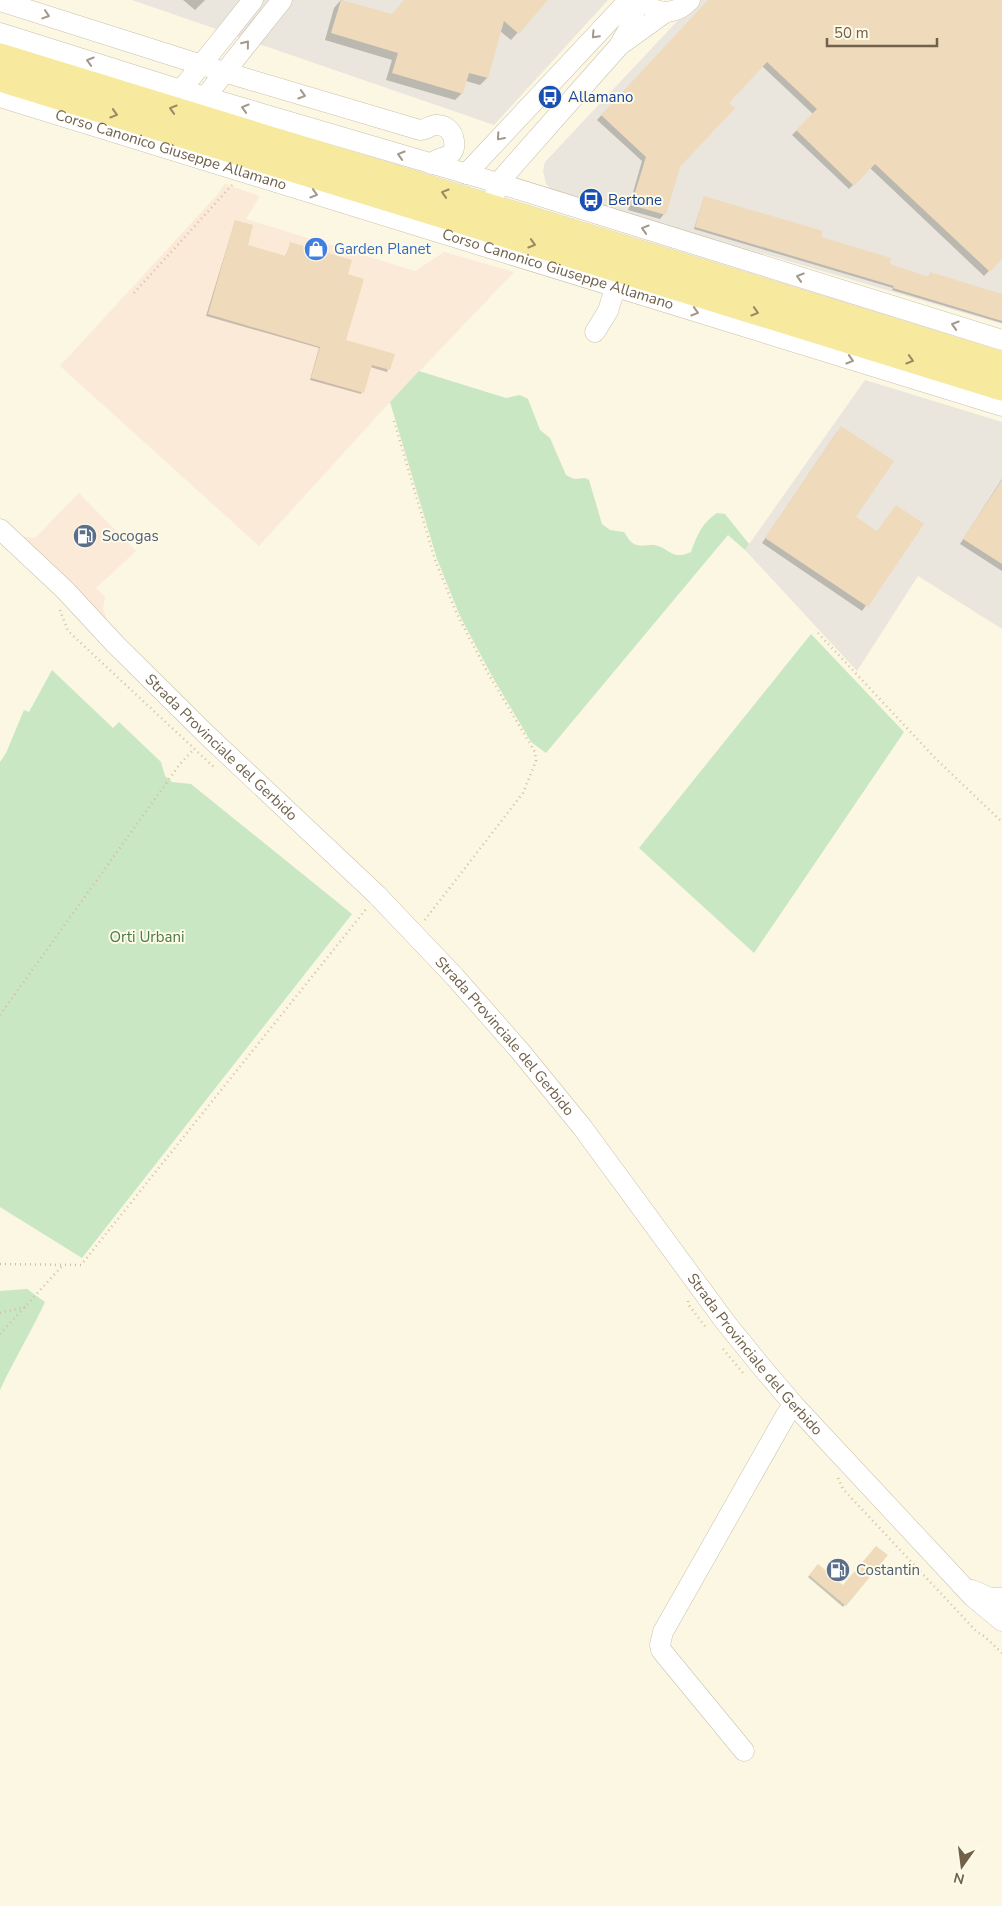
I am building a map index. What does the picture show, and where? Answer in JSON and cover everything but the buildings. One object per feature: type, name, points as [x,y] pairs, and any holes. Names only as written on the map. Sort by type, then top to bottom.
[{"type":"main road","name":"Corso Canonico Giuseppe Allamano","points":[[0,56],[486,228],[1002,364]]},
{"type":"main road","name":"Corso Canonico Giuseppe Allamano","points":[[0,79],[1002,388]]},
{"type":"street","points":[[182,90],[253,0]]},
{"type":"street","points":[[206,97],[282,0]]},
{"type":"street","points":[[631,1],[651,9],[666,12],[680,9],[690,0]]},
{"type":"street","points":[[0,1],[224,72],[420,130],[434,125],[448,128],[454,140],[452,152],[448,156],[436,159],[432,164]]},
{"type":"street","points":[[486,228],[498,183],[619,46],[629,28],[631,1]]},
{"type":"street","points":[[466,174],[533,101],[631,1]]},
{"type":"street","points":[[619,46],[666,12]]},
{"type":"street","points":[[0,34],[498,183],[1002,340]]},
{"type":"street","name":"Corso Canonico Giuseppe Allamano","points":[[0,97],[242,172],[486,228],[615,288],[1002,406]]},
{"type":"street","points":[[531,146],[533,101]]},
{"type":"street","points":[[595,332],[608,311],[615,288]]},
{"type":"street","name":"Strada Provinciale del Gerbido","points":[[0,529],[65,590],[115,644],[208,736],[313,834],[455,977],[582,1127],[726,1323],[794,1404],[973,1598],[1002,1621]]},
{"type":"street","points":[[744,1751],[661,1650],[660,1645],[663,1632],[794,1404]]},
{"type":"street","name":"Strada Provinciale del Gerbido","points":[[963,1586],[990,1598],[1002,1598]]},
{"type":"path","points":[[134,294],[230,188],[242,172]]},
{"type":"path","points":[[394,421],[435,560],[457,614],[535,752],[536,761],[523,793],[426,919],[412,932]]},
{"type":"path","points":[[59,604],[62,619],[68,631],[216,769]]},
{"type":"path","points":[[818,633],[935,758],[1002,822]]},
{"type":"path","points":[[0,1015],[174,772],[194,749]]},
{"type":"path","points":[[0,1264],[81,1265],[370,905]]},
{"type":"path","points":[[0,1334],[64,1265]]},
{"type":"path","points":[[689,1299],[688,1304],[711,1334]]},
{"type":"path","points":[[0,1313],[27,1306]]},
{"type":"path","points":[[723,1349],[740,1371],[745,1374]]},
{"type":"path","points":[[835,1472],[843,1489],[977,1632],[1002,1653]]},
{"type":"shaded area","points":[[132,0],[608,0],[494,125]]},
{"type":"shaded area","points":[[697,0],[1002,0],[1002,324],[554,192],[546,184],[543,171],[545,162]]},
{"type":"shaded area","points":[[225,184],[260,196],[246,219],[415,271],[444,252],[514,272],[390,402],[259,546],[60,366]]},
{"type":"shaded area","points":[[865,380],[1002,422],[1002,629],[918,576],[857,671],[745,550]]},
{"type":"shaded area","points":[[79,493],[136,551],[96,588],[105,597],[103,609],[110,628],[19,536],[35,538]]},
{"type":"green space","points":[[419,371],[506,398],[520,395],[528,399],[540,430],[550,438],[566,475],[574,479],[585,478],[589,480],[602,524],[610,530],[624,532],[634,544],[641,546],[654,545],[675,555],[691,552],[695,540],[707,521],[717,513],[725,514],[749,544],[745,550],[728,535],[546,753],[531,742],[492,676],[460,616],[437,559],[390,402]]},
{"type":"green space","points":[[811,634],[904,732],[754,953],[639,848]]},
{"type":"green space","name":"Orti Urbani","points":[[52,670],[113,728],[119,722],[161,762],[165,776],[172,782],[191,784],[352,914],[82,1258],[0,1207],[0,762],[6,753],[24,710],[29,712]]},
{"type":"green space","points":[[27,1289],[45,1302],[0,1390],[0,1291]]},
{"type":"place","name":"Allamano","points":[[550,97]]},
{"type":"place","name":"Bertone","points":[[591,200]]},
{"type":"place","name":"Garden Planet","points":[[316,249]]},
{"type":"place","name":"Socogas","points":[[85,536]]},
{"type":"place","name":"Costantin","points":[[838,1570]]}]
